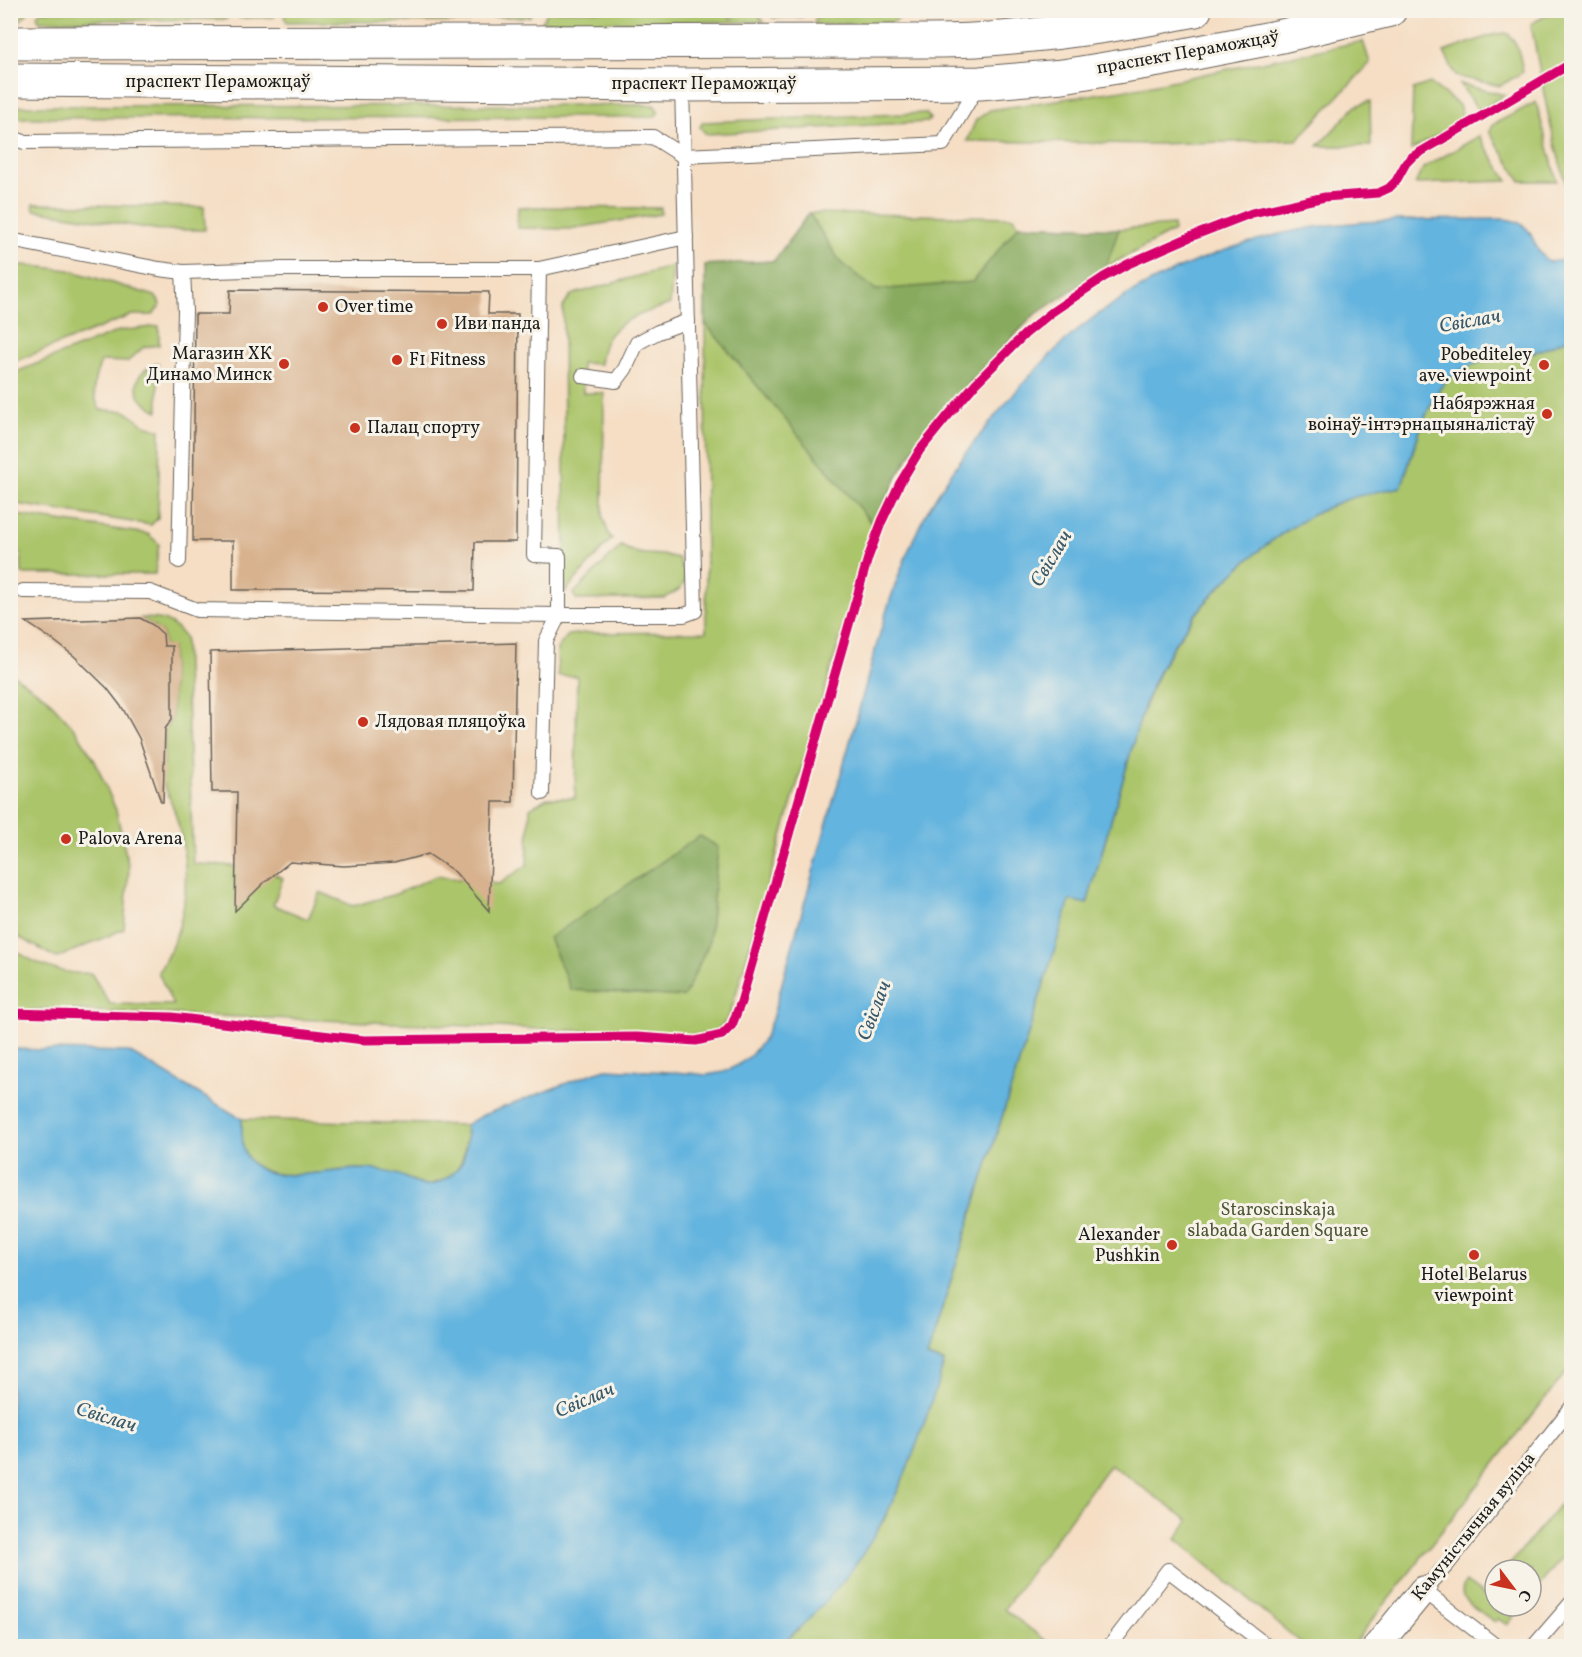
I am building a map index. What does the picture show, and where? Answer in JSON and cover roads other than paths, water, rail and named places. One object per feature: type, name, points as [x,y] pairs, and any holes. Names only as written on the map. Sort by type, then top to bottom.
[{"type":"main road","points":[[10,43],[919,41],[988,39],[1079,30],[1137,22],[1195,10]]},
{"type":"main road","name":"праспект Пераможцаў","points":[[10,80],[682,84],[980,83],[1063,76],[1159,60],[1282,36],[1390,10]]},
{"type":"street","name":"Камуністычная вуліца","points":[[1377,1647],[1423,1590]]},
{"type":"lane","points":[[10,137],[24,142],[653,137],[683,156],[944,144],[980,83]]},
{"type":"lane","points":[[23,591],[150,592],[196,610],[559,615],[684,615],[695,611],[682,84]]},
{"type":"lane","points":[[10,240],[183,272],[283,269],[538,268],[686,237]]},
{"type":"lane","points":[[538,268],[534,555],[559,556],[559,615],[546,641],[542,793]]},
{"type":"lane","points":[[178,561],[184,332],[183,272]]},
{"type":"lane","points":[[583,376],[616,381],[625,369],[637,343],[688,321]]},
{"type":"lane","name":"Камуністычная вуліца","points":[[1423,1590],[1446,1566],[1572,1407]]},
{"type":"lane","points":[[1110,1647],[1167,1570],[1267,1647]]},
{"type":"lane","points":[[1423,1590],[1496,1647]]},
{"type":"lane","points":[[1534,1647],[1572,1602]]},
{"type":"water","name":"Свіслач","points":[[1504,219],[1523,225],[1549,262],[1571,259],[1571,337],[1534,352],[1474,364],[1449,378],[1432,402],[1414,446],[1401,487],[1335,504],[1306,518],[1279,536],[1227,579],[1184,630],[1166,657],[1140,718],[1087,904],[1070,900],[927,1357],[944,1363],[917,1443],[902,1482],[873,1538],[850,1572],[824,1604],[779,1646],[11,1646],[11,1049],[129,1052],[242,1119],[242,1140],[245,1152],[252,1163],[267,1172],[292,1175],[369,1169],[402,1176],[425,1185],[437,1183],[454,1172],[464,1157],[467,1133],[465,1125],[483,1115],[606,1069],[706,1075],[724,1072],[738,1065],[751,1055],[764,1039],[772,1019],[884,621],[911,545],[929,509],[959,463],[995,416],[1032,374],[1057,348],[1110,306],[1165,275],[1224,250],[1285,233],[1338,224],[1409,220]]},
{"type":"place","name":"Over time","points":[[323,307]]},
{"type":"place","name":"Иви панда","points":[[442,324]]},
{"type":"place","name":"F1 Fitness","points":[[397,360]]},
{"type":"place","name":"Магазин ХК Динамо Минск","points":[[284,364]]},
{"type":"place","name":"Pobediteley ave. viewpoint","points":[[1544,365]]},
{"type":"place","name":"Набярэжная воінаў-інтэрнацыяналістаў","points":[[1547,414]]},
{"type":"place","name":"Палац спорту","points":[[355,428]]},
{"type":"place","name":"Лядовая пляцоўка","points":[[363,722]]},
{"type":"place","name":"Palova Arena","points":[[66,839]]},
{"type":"place","name":"Alexander Pushkin","points":[[1172,1245]]},
{"type":"place","name":"Hotel Belarus viewpoint","points":[[1474,1255]]},
{"type":"park label","name":"Staroscinskaja slabada Garden Square","points":[[1278,1220]]}]
